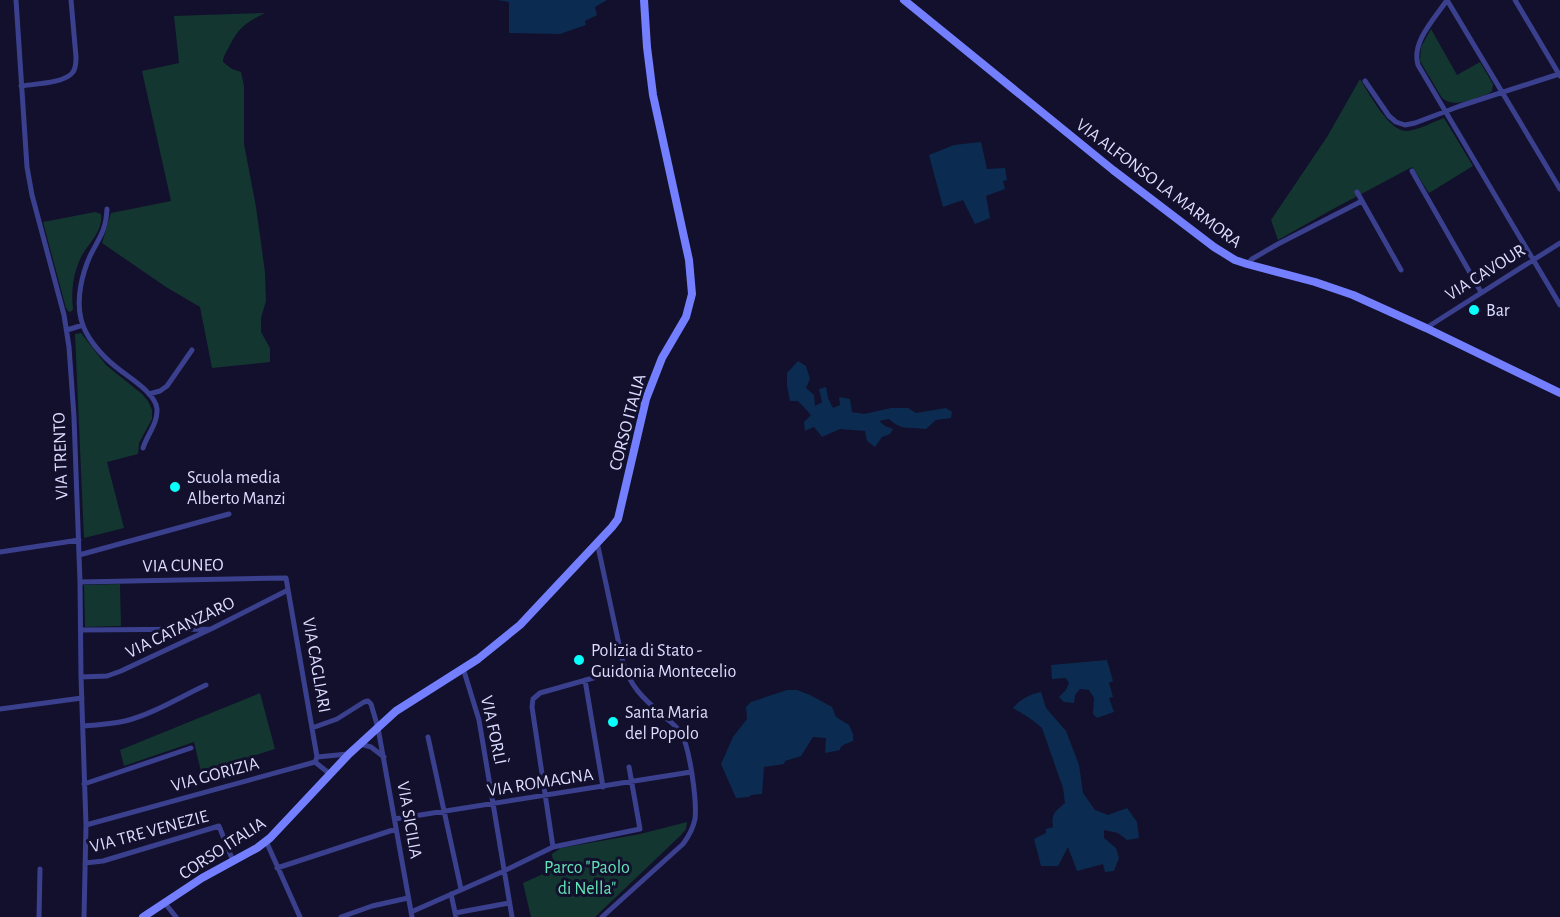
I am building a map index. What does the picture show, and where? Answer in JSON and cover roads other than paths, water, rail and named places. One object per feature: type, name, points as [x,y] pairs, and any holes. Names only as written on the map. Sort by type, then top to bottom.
[{"type":"street","name":"VIA TRENTO","points":[[16,0],[26,158],[30,185],[61,299],[67,330],[74,417],[86,825],[84,917]]},
{"type":"street","points":[[21,86],[63,79],[73,73],[76,57],[71,0]]},
{"type":"street","name":"CORSO ITALIA","points":[[143,917],[202,878],[266,841],[349,754],[407,703],[495,646],[520,625],[614,525],[619,516],[641,414],[660,364],[684,321],[692,294],[689,260],[653,95],[644,0]]},
{"type":"street","name":"VIA ALFONSO LA MARMORA","points":[[904,0],[1113,170],[1214,247],[1235,260],[1315,282],[1376,304],[1560,393]]},
{"type":"street","points":[[1560,189],[1447,0],[1420,40],[1416,56],[1422,72],[1560,305]]},
{"type":"street","points":[[1365,81],[1387,114],[1399,124],[1411,124],[1560,75],[1515,0]]},
{"type":"street","points":[[1412,171],[1482,292]]},
{"type":"street","points":[[1357,192],[1401,270]]},
{"type":"street","points":[[1247,264],[1278,244],[1362,201]]},
{"type":"street","points":[[107,209],[104,229],[89,259],[82,282],[80,307],[83,325],[104,356],[149,394],[155,403],[157,415],[143,448]]},
{"type":"street","name":"VIA CAVOUR","points":[[1426,328],[1560,243]]},
{"type":"street","points":[[67,330],[83,325]]},
{"type":"street","points":[[149,394],[167,386],[192,350]]},
{"type":"street","points":[[79,555],[229,514]]},
{"type":"street","points":[[0,552],[79,540]]},
{"type":"street","points":[[597,542],[625,669],[632,685],[640,695],[681,733],[687,747],[695,812],[688,836],[676,851],[602,917]]},
{"type":"street","name":"VIA CUNEO","points":[[80,582],[286,578]]},
{"type":"street","name":"VIA CAGLIARI","points":[[286,578],[316,760]]},
{"type":"street","name":"VIA CATANZARO","points":[[81,676],[115,674],[288,590]]},
{"type":"street","points":[[81,630],[213,628]]},
{"type":"street","name":"VIA FORLÌ","points":[[463,668],[479,720],[512,917]]},
{"type":"street","points":[[553,847],[532,707],[533,699],[538,694],[625,669]]},
{"type":"street","points":[[585,681],[603,787]]},
{"type":"street","points":[[83,726],[110,724],[131,719],[206,685]]},
{"type":"street","points":[[0,709],[82,698]]},
{"type":"street","name":"VIA SICILIA","points":[[312,728],[333,721],[366,701],[371,704],[384,757],[411,914]]},
{"type":"street","points":[[429,736],[461,889]]},
{"type":"street","points":[[360,744],[371,747],[384,757]]},
{"type":"street","points":[[84,784],[191,748]]},
{"type":"street","name":"VIA GORIZIA","points":[[86,825],[316,760],[349,754]]},
{"type":"street","points":[[316,760],[330,774]]},
{"type":"street","points":[[411,914],[553,847],[640,829],[629,767]]},
{"type":"street","name":"VIA ROMAGNA","points":[[394,819],[691,772]]},
{"type":"street","name":"VIA TRE VENEZIE","points":[[85,863],[103,861],[219,826],[233,861]]},
{"type":"street","points":[[277,868],[396,829]]},
{"type":"street","points":[[266,841],[300,917]]},
{"type":"street","points":[[39,917],[40,869]]},
{"type":"street","points":[[451,894],[455,915],[509,903]]},
{"type":"street","points":[[341,917],[378,904],[408,898]]},
{"type":"street","points":[[164,902],[176,917]]},
{"type":"water","points":[[498,0],[607,0],[595,7],[597,15],[585,21],[586,25],[560,34],[509,33],[509,2]]},
{"type":"water","points":[[981,142],[987,169],[1005,168],[1007,180],[1003,181],[1005,189],[986,196],[990,218],[975,224],[963,200],[943,207],[929,155],[954,145]]},
{"type":"water","points":[[798,361],[806,366],[810,379],[806,388],[814,395],[815,406],[822,402],[819,389],[826,387],[833,408],[840,405],[839,397],[850,399],[852,412],[864,414],[891,408],[908,408],[916,413],[946,408],[952,412],[951,418],[936,420],[926,429],[902,427],[889,419],[879,421],[893,429],[890,434],[882,437],[875,447],[867,441],[865,431],[840,429],[822,437],[814,427],[805,431],[804,422],[811,415],[798,401],[790,401],[787,386],[787,373]]},
{"type":"water","points":[[1107,660],[1113,681],[1109,683],[1113,697],[1109,698],[1114,712],[1097,718],[1093,714],[1094,698],[1089,690],[1080,689],[1075,695],[1074,703],[1064,702],[1059,697],[1069,683],[1066,678],[1052,679],[1051,665]]},
{"type":"water","points":[[787,690],[797,690],[832,707],[836,717],[849,725],[853,741],[843,745],[840,750],[825,753],[826,738],[813,737],[801,756],[785,761],[784,764],[764,767],[762,794],[736,798],[721,764],[733,737],[747,719],[746,707],[751,702]]},
{"type":"water","points":[[1041,692],[1046,708],[1066,731],[1079,765],[1083,793],[1095,810],[1108,815],[1127,808],[1137,822],[1139,838],[1127,840],[1118,833],[1104,830],[1104,838],[1116,848],[1119,858],[1114,871],[1105,872],[1103,864],[1077,871],[1068,847],[1058,866],[1041,866],[1034,839],[1046,833],[1046,829],[1053,827],[1054,813],[1065,803],[1063,788],[1042,728],[1013,708],[1026,697]]},
{"type":"place","name":"Bar","points":[[1474,310]]},
{"type":"place","name":"Scuola media Alberto Manzi","points":[[175,487]]},
{"type":"place","name":"Polizia di Stato - Guidonia Montecelio","points":[[579,660]]},
{"type":"place","name":"Santa Maria del Popolo","points":[[613,722]]},
{"type":"park label","name":"Parco \"Paolo di Nella\"","points":[[587,877]]}]
